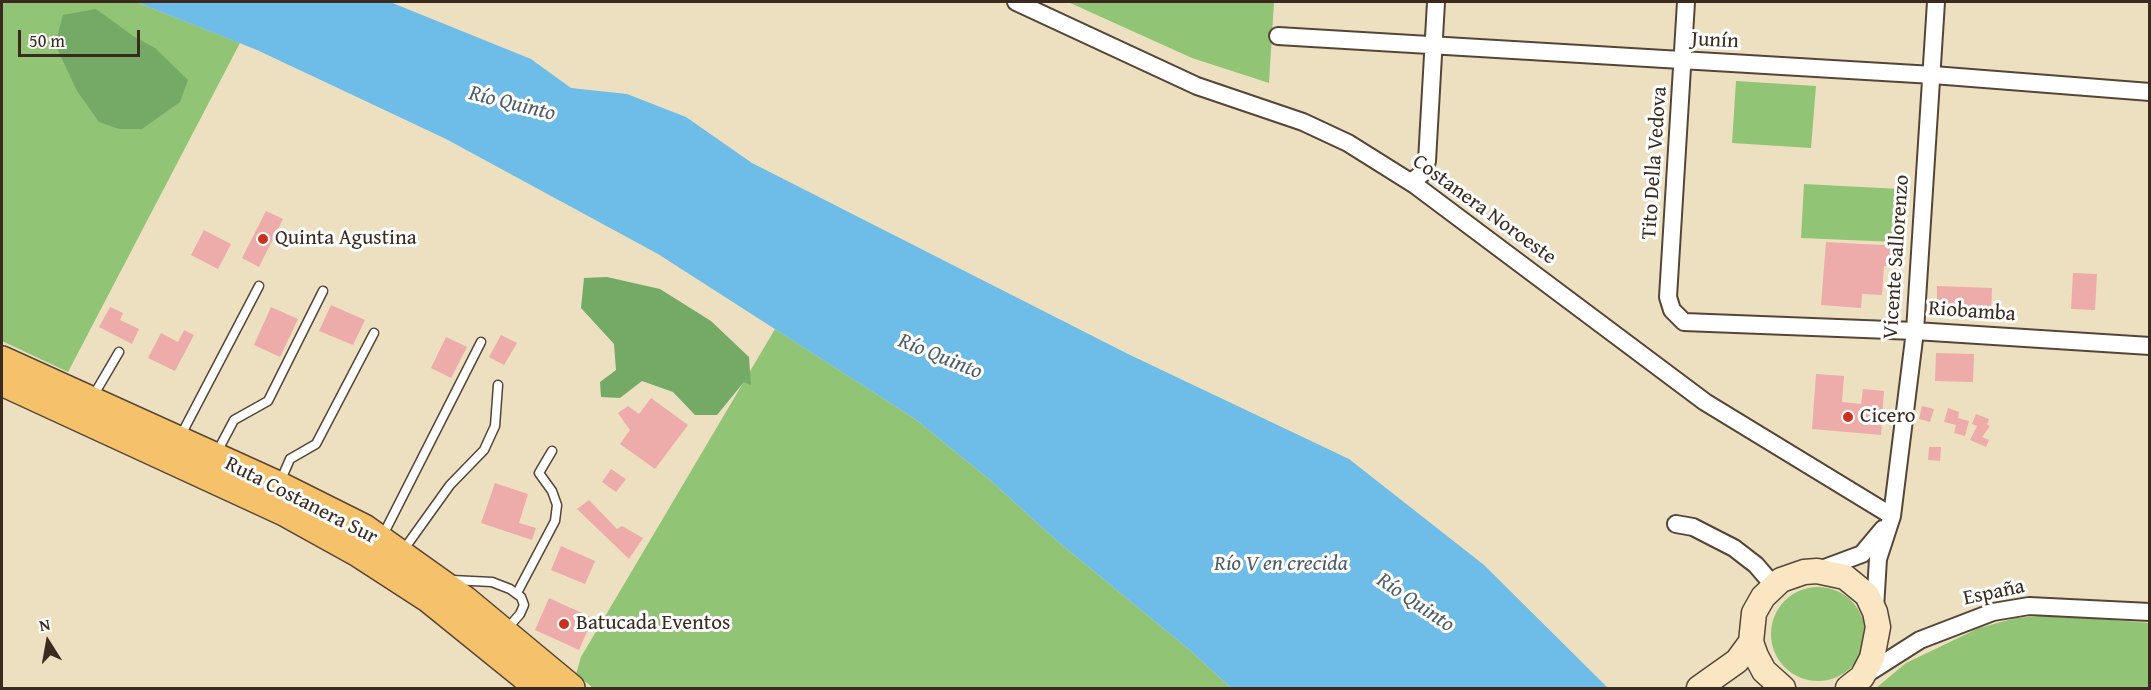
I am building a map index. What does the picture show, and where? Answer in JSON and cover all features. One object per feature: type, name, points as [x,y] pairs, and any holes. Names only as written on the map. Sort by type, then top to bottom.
[{"type":"main road","name":"Ruta Costanera Sur","points":[[2,360],[278,485],[364,528],[437,579],[571,688]]},
{"type":"main road","name":"Ruta Costanera Sur","points":[[2,382],[284,512],[358,553],[429,599],[539,688]]},
{"type":"street","name":"Costanera Noroeste","points":[[1016,2],[1197,86],[1303,122],[1348,144],[1411,182],[1705,402],[1892,516]]},
{"type":"street","points":[[1411,182],[1423,173],[1427,161],[1436,2]]},
{"type":"street","name":"Tito Della Vedova","points":[[1684,322],[1672,310],[1668,297],[1686,2]]},
{"type":"street","name":"Vicente Sallorenzo","points":[[1875,612],[1878,559],[1892,516],[1915,331],[1936,2]]},
{"type":"street","name":"Junín","points":[[1278,36],[1684,62],[1933,75],[2150,92]]},
{"type":"street","name":"Riobamba","points":[[1684,322],[1915,331],[2150,346]]},
{"type":"street","points":[[1773,687],[1751,642],[1754,613],[1763,597],[1781,580],[1804,572],[1816,571],[1862,554],[1892,516]]},
{"type":"street","points":[[1676,524],[1693,527],[1734,548],[1756,565],[1774,586]]},
{"type":"street","points":[[1816,571],[1845,577],[1867,595],[1875,612],[1878,627],[1877,642],[1872,658],[1855,683]]},
{"type":"street","name":"España","points":[[1855,683],[1920,640],[1993,612],[2029,606],[2150,612]]},
{"type":"street","points":[[1707,683],[1737,661],[1751,642]]},
{"type":"lane","points":[[178,440],[259,286]]},
{"type":"lane","points":[[214,457],[234,420],[268,401],[323,291]]},
{"type":"lane","points":[[278,485],[290,459],[316,444],[374,333]]},
{"type":"lane","points":[[390,547],[480,342]]},
{"type":"lane","points":[[91,400],[119,352]]},
{"type":"lane","points":[[390,547],[484,450],[495,426],[498,385]]},
{"type":"lane","points":[[517,593],[555,521],[557,506],[552,491],[539,473],[552,452]]},
{"type":"lane","points":[[437,579],[492,582],[517,593],[524,605],[503,632]]},
{"type":"green space","points":[[2,2],[136,2],[240,43],[68,372],[2,341]]},
{"type":"green space","points":[[1068,2],[1274,2],[1269,83],[1192,58]]},
{"type":"green space","points":[[96,9],[133,36],[155,48],[188,80],[180,102],[142,129],[119,129],[99,122],[77,91],[55,44],[63,15]]},
{"type":"green space","points":[[1736,81],[1816,86],[1811,148],[1732,143]]},
{"type":"green space","points":[[1804,184],[1900,189],[1897,242],[1801,238]]},
{"type":"green space","points":[[607,277],[660,289],[711,321],[749,357],[751,385],[744,382],[717,415],[695,415],[673,392],[642,381],[620,398],[601,397],[600,382],[616,370],[614,344],[581,308],[584,278]]},
{"type":"green space","points":[[775,329],[915,419],[990,480],[1056,540],[1192,652],[1231,688],[593,688],[576,674],[581,657]]},
{"type":"green space","points":[[1818,587],[1836,591],[1851,601],[1861,616],[1865,634],[1861,652],[1851,667],[1836,677],[1818,681],[1800,677],[1785,667],[1775,652],[1771,634],[1775,616],[1785,601],[1800,591]]},
{"type":"green space","points":[[2051,615],[2149,623],[2149,688],[1876,688],[1906,663],[1979,628],[2016,618]]},
{"type":"water","name":"Río V en crecida","points":[[136,2],[390,2],[531,59],[571,88],[627,94],[686,117],[752,163],[1128,354],[1349,459],[1484,565],[1608,688],[1231,688],[1192,652],[1056,540],[990,480],[915,419],[658,254],[446,139],[257,50]]},
{"type":"building","name":"Quinta Agustina","points":[[266,211],[283,219],[259,267],[242,258]]},
{"type":"building","points":[[204,230],[231,244],[218,269],[191,255]]},
{"type":"building","points":[[1826,242],[1900,246],[1899,267],[1884,266],[1882,295],[1862,294],[1861,308],[1821,305]]},
{"type":"building","points":[[2073,273],[2097,274],[2095,310],[2071,309]]},
{"type":"building","points":[[1937,286],[1992,288],[1991,318],[1949,317],[1937,305]]},
{"type":"building","points":[[331,305],[365,320],[353,345],[319,331]]},
{"type":"building","points":[[110,307],[123,313],[120,320],[139,329],[132,344],[99,327]]},
{"type":"building","points":[[271,307],[298,319],[280,357],[254,345]]},
{"type":"building","points":[[184,330],[194,335],[175,371],[148,358],[161,333],[178,342]]},
{"type":"building","points":[[501,335],[517,343],[504,365],[489,357]]},
{"type":"building","points":[[446,337],[467,347],[451,378],[431,368]]},
{"type":"building","points":[[1936,353],[1974,354],[1973,382],[1935,381]]},
{"type":"building","name":"Cicero","points":[[1816,374],[1844,376],[1842,402],[1861,404],[1863,389],[1884,391],[1881,435],[1812,429]]},
{"type":"building","points":[[651,398],[688,425],[655,469],[620,444],[630,430],[618,413],[628,406],[639,414]]},
{"type":"building","points":[[1922,406],[1934,409],[1930,422],[1919,419]]},
{"type":"building","points":[[1948,408],[1959,412],[1958,418],[1969,421],[1965,436],[1954,433],[1956,425],[1944,422]]},
{"type":"building","points":[[1976,414],[1989,419],[1987,425],[1990,426],[1982,437],[1989,440],[1986,447],[1970,440],[1977,426],[1972,424]]},
{"type":"building","points":[[1929,447],[1941,447],[1940,461],[1928,460]]},
{"type":"building","points":[[611,469],[626,479],[616,492],[602,482]]},
{"type":"building","points":[[495,483],[528,494],[519,523],[536,528],[532,540],[481,523]]},
{"type":"building","points":[[589,500],[617,529],[622,526],[643,538],[629,559],[577,509]]},
{"type":"building","points":[[561,546],[595,561],[585,584],[551,570]]},
{"type":"building","name":"Batucada Eventos","points":[[549,598],[593,618],[579,650],[535,630]]},
{"type":"place","name":"Quinta Agustina","points":[[263,239]]},
{"type":"place","name":"Cicero","points":[[1848,417]]},
{"type":"place","name":"Batucada Eventos","points":[[564,624]]},
{"type":"water label","name":"Río Quinto","points":[[512,104]]},
{"type":"water label","name":"Río Quinto","points":[[940,357]]},
{"type":"water label","name":"Río Quinto","points":[[1415,603]]}]
